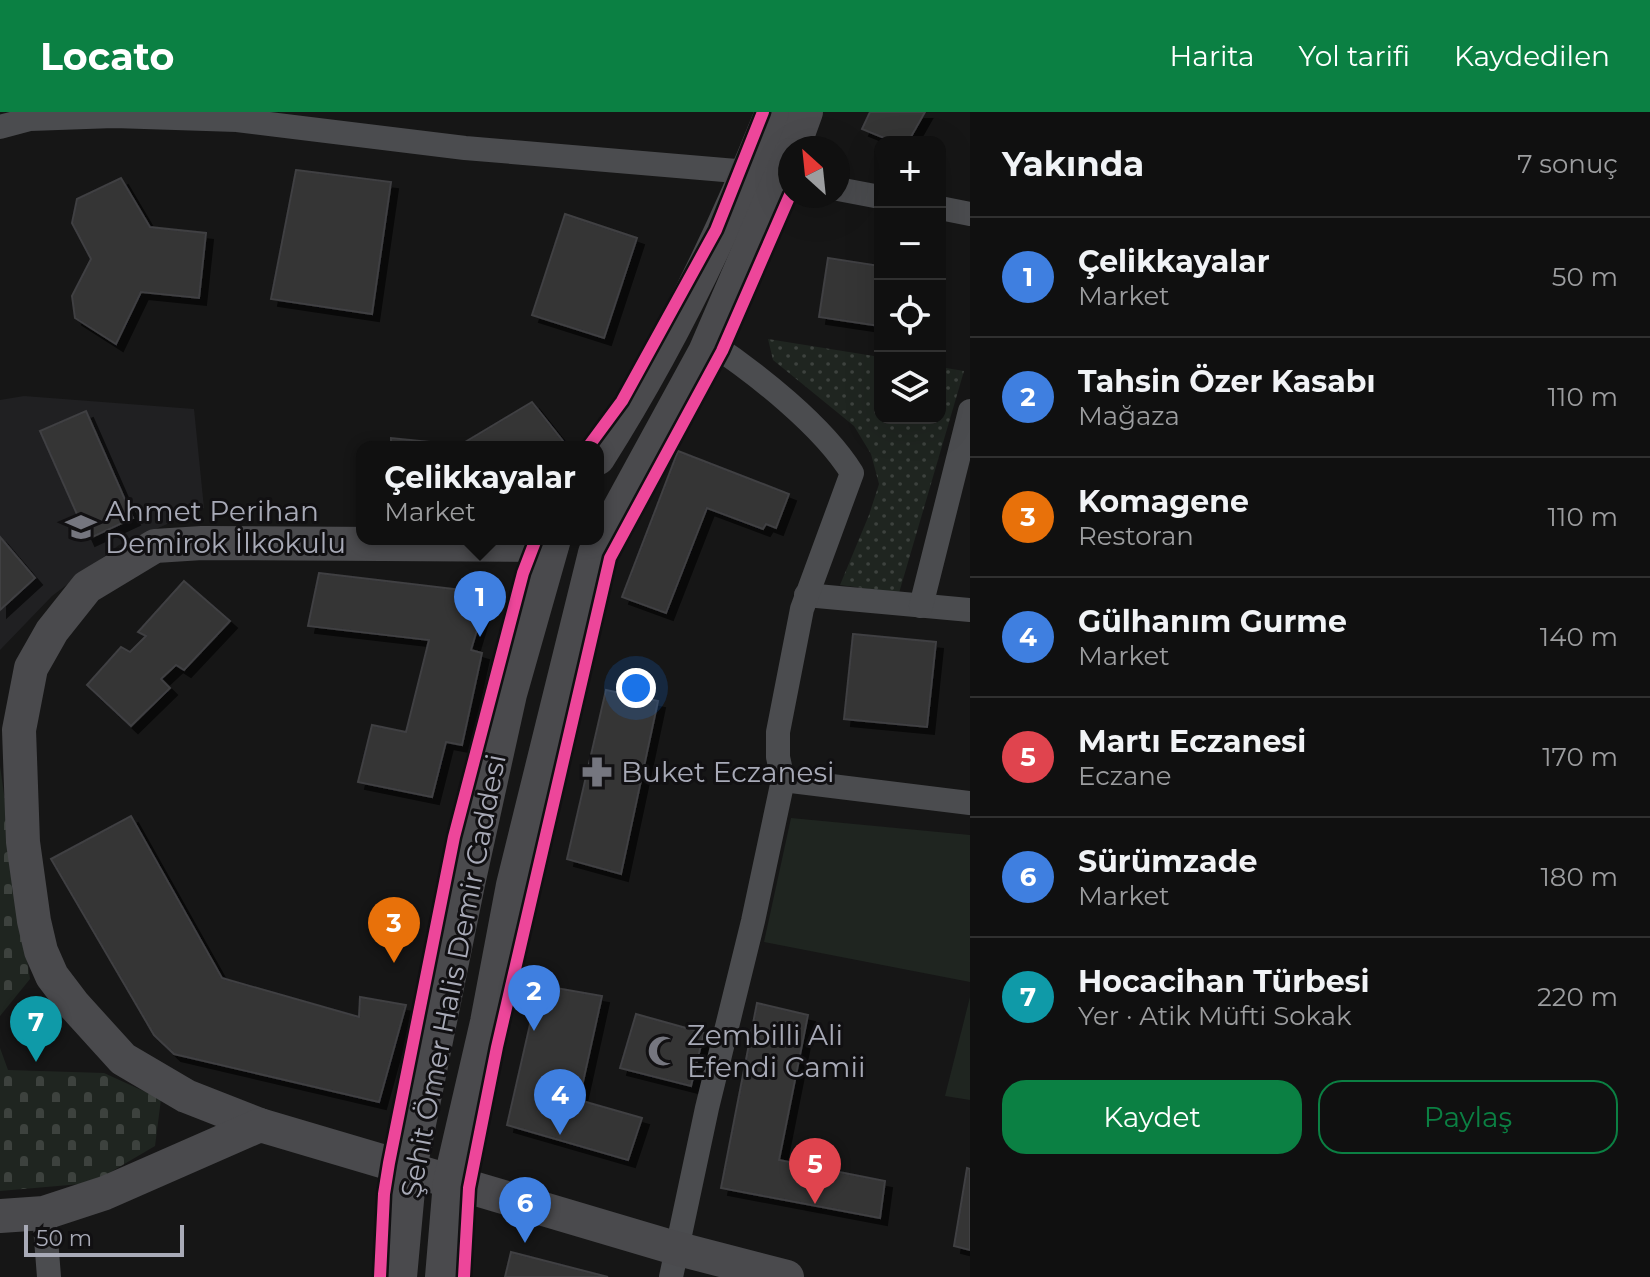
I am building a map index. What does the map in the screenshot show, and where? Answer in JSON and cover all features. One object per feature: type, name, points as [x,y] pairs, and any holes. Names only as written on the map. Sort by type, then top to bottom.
[{"type":"main road","points":[[604,449],[641,390],[693,294],[772,112]]},
{"type":"main road","points":[[797,136],[806,112]]},
{"type":"main road","name":"Şehit Ömer Halis Demir Caddesi","points":[[604,536],[709,342],[778,192]]},
{"type":"main road","points":[[356,543],[155,546],[87,587],[52,631],[31,668],[10,732],[34,921],[41,951],[52,976],[123,1059],[186,1096],[260,1125],[410,1168],[673,1263],[787,1277]]},
{"type":"main road","name":"Şehit Ömer Halis Demir Caddesi","points":[[400,1277],[410,1168],[510,694],[552,545]]},
{"type":"main road","name":"Şehit Ömer Halis Demir Caddesi","points":[[442,1277],[450,1182],[487,1022],[513,885],[599,545]]},
{"type":"main road","points":[[0,1216],[44,1213],[105,1193],[260,1125]]},
{"type":"street","points":[[0,127],[30,119],[100,116],[237,120],[465,148],[748,172]]},
{"type":"street","points":[[850,191],[874,196]]},
{"type":"street","points":[[946,209],[970,214]]},
{"type":"street","points":[[673,1263],[783,780],[778,757],[778,732],[806,595],[852,473],[838,450],[802,415],[709,342]]},
{"type":"street","points":[[921,606],[970,411]]},
{"type":"street","points":[[806,595],[970,610]]},
{"type":"street","points":[[783,780],[970,803]]},
{"type":"street","points":[[44,1213],[49,1277]]},
{"type":"shaded area","name":"Ahmet Perihan Demirok İlkokulu","points":[[24,396],[194,409],[204,508],[119,545],[52,596],[0,650],[0,400]]},
{"type":"green space","points":[[768,339],[874,356],[874,424],[946,424],[946,368],[964,371],[899,593],[840,585],[879,484],[871,454],[854,426],[773,360]]},
{"type":"green space","points":[[0,766],[30,979],[0,1016]]},
{"type":"green space","points":[[791,818],[970,835],[970,982],[764,942]]},
{"type":"green space","points":[[970,997],[970,1100],[945,1096]]},
{"type":"green space","points":[[0,1048],[8,1070],[104,1073],[161,1099],[155,1146],[92,1183],[0,1191]]},
{"type":"building","points":[[870,112],[925,112],[911,136],[879,136],[862,129]]},
{"type":"building","points":[[296,170],[391,182],[372,314],[271,299]]},
{"type":"building","points":[[121,178],[150,227],[206,233],[199,298],[141,292],[116,344],[75,318],[72,296],[91,259],[72,223],[77,199]]},
{"type":"building","points":[[565,214],[637,238],[604,338],[532,315]]},
{"type":"building","points":[[828,258],[874,265],[874,325],[819,317]]},
{"type":"building","points":[[532,402],[563,441],[467,441]]},
{"type":"building","points":[[86,411],[133,518],[88,539],[40,431]]},
{"type":"building","points":[[391,438],[421,441],[391,441]]},
{"type":"building","points":[[678,451],[789,494],[776,528],[766,524],[763,529],[707,508],[666,613],[622,597]]},
{"type":"building","points":[[0,537],[35,578],[0,610]]},
{"type":"building","points":[[319,573],[488,593],[471,650],[482,653],[462,745],[446,742],[432,797],[358,782],[372,725],[406,732],[429,640],[308,626]]},
{"type":"building","points":[[184,581],[230,621],[184,670],[176,665],[161,679],[170,688],[131,726],[87,685],[121,647],[130,652],[146,636],[138,632]]},
{"type":"building","points":[[853,634],[936,642],[927,727],[844,719]]},
{"type":"building","points":[[606,690],[658,701],[621,874],[567,859]]},
{"type":"building","points":[[131,816],[222,978],[359,1017],[360,997],[406,1005],[379,1102],[174,1054],[154,1035],[51,859]]},
{"type":"building","points":[[539,985],[602,996],[579,1100],[642,1118],[628,1160],[507,1125]]},
{"type":"building","points":[[757,1003],[808,1015],[779,1160],[885,1181],[880,1218],[721,1188]]},
{"type":"building","name":"Zembilli Ali Efendi Camii","points":[[636,1014],[704,1033],[691,1086],[620,1068]]},
{"type":"building","points":[[967,1168],[970,1169],[970,1250],[954,1246]]},
{"type":"building","points":[[511,1252],[608,1277],[505,1277]]},
{"type":"cycle path","points":[[592,441],[622,401],[716,230],[763,112]]},
{"type":"cycle path","points":[[464,1277],[469,1188],[497,1047],[610,558],[722,351],[784,208]]},
{"type":"cycle path","points":[[380,1277],[384,1194],[389,1163],[454,837],[523,573],[534,545]]},
{"type":"place","name":"Ahmet Perihan Demirok İlkokulu","points":[[81,527]]},
{"type":"place","name":"Çelikkayalar","points":[[480,637]]},
{"type":"place","name":"Buket Eczanesi","points":[[597,772]]},
{"type":"place","name":"Komagene","points":[[394,963]]},
{"type":"place","name":"Tahsin Özer Kasabı","points":[[534,1031]]},
{"type":"place","name":"Zembilli Ali Efendi Camii","points":[[663,1051]]},
{"type":"place","name":"Hocacihan Türbesi","points":[[36,1062]]},
{"type":"place","name":"Gülhanım Gurme","points":[[560,1135]]},
{"type":"place","name":"Martı Eczanesi","points":[[815,1204]]},
{"type":"place","name":"Sürümzade","points":[[525,1243]]}]
